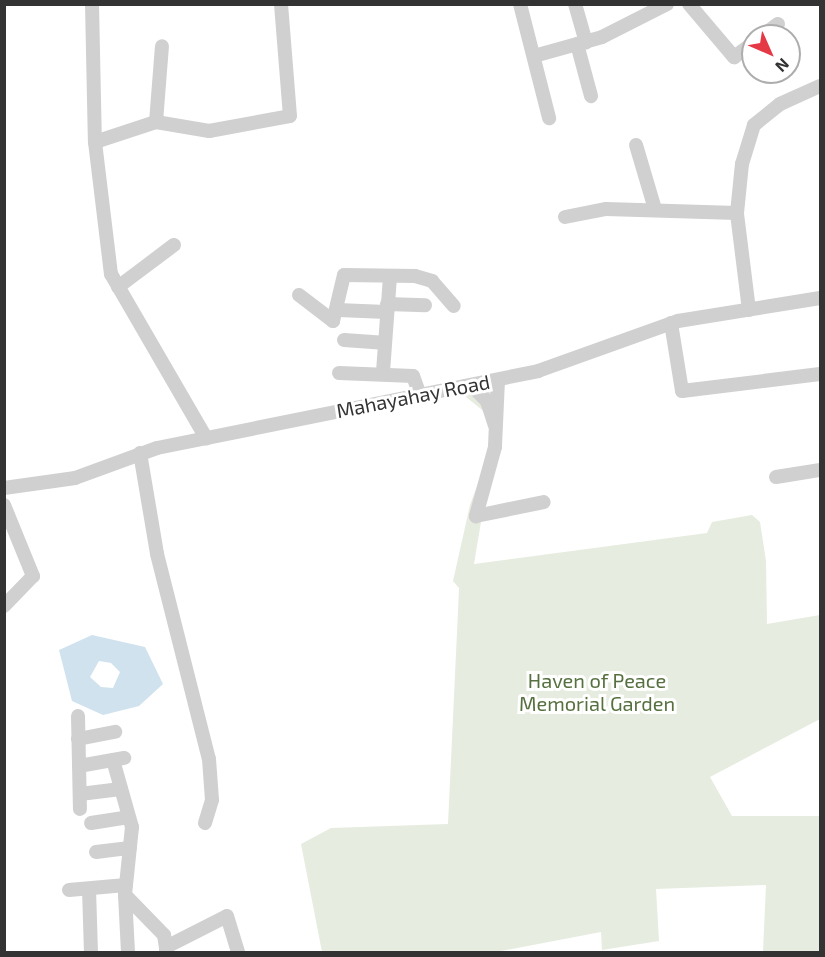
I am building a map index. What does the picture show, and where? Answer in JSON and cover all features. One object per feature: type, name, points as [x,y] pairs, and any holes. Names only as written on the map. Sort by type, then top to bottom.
[{"type":"street","points":[[92,4],[95,142],[111,274],[206,438]]},
{"type":"street","points":[[95,142],[156,122],[209,131],[290,116],[281,4]]},
{"type":"street","points":[[520,4],[549,118]]},
{"type":"street","points":[[575,4],[591,96]]},
{"type":"street","points":[[534,56],[581,43],[667,4]]},
{"type":"street","points":[[689,4],[734,57],[741,52]]},
{"type":"street","points":[[156,122],[162,46]]},
{"type":"street","points":[[748,310],[737,213],[742,164],[757,119],[820,86]]},
{"type":"street","points":[[636,145],[655,209]]},
{"type":"street","points":[[565,217],[587,210],[655,209],[737,213]]},
{"type":"street","points":[[118,286],[174,245]]},
{"type":"street","points":[[299,295],[333,321],[338,310],[344,275],[429,279],[454,306]]},
{"type":"street","points":[[383,372],[383,343],[390,277]]},
{"type":"street","name":"Mahayahay Road","points":[[4,488],[75,478],[140,453],[206,438],[498,380],[670,323],[820,298]]},
{"type":"street","points":[[338,310],[425,305]]},
{"type":"street","points":[[670,323],[682,391],[820,374]]},
{"type":"street","points":[[344,340],[383,343]]},
{"type":"street","points":[[339,373],[383,372],[415,376],[420,395]]},
{"type":"street","points":[[498,380],[496,430],[476,516],[544,502]]},
{"type":"street","points":[[471,385],[487,401],[496,430]]},
{"type":"street","points":[[140,453],[157,554],[209,759],[212,800],[205,823]]},
{"type":"street","points":[[776,477],[820,470]]},
{"type":"street","points":[[4,505],[33,576],[4,606]]},
{"type":"street","points":[[78,716],[80,809]]},
{"type":"street","points":[[78,739],[115,732]]},
{"type":"street","points":[[79,766],[119,759],[121,789],[129,817],[130,848],[125,890],[128,952]]},
{"type":"street","points":[[80,794],[121,789]]},
{"type":"street","points":[[91,823],[129,817]]},
{"type":"street","points":[[96,852],[130,848]]},
{"type":"street","points":[[89,889],[91,952]]},
{"type":"street","points":[[69,890],[125,890],[164,935],[166,950],[227,916],[234,951]]},
{"type":"green space","name":"Haven of Peace Memorial Garden","points":[[504,384],[474,564],[707,533],[712,522],[752,515],[760,522],[766,561],[767,624],[820,615],[820,719],[710,777],[732,816],[820,816],[820,952],[763,952],[766,885],[656,889],[659,941],[602,950],[601,932],[496,952],[322,952],[301,844],[331,828],[448,824],[459,588],[453,581],[470,505],[494,440],[486,413],[461,393]]},
{"type":"water","points":[[92,635],[145,647],[163,684],[139,706],[103,715],[72,701],[59,650]],"holes":[[[99,661],[111,663],[120,672],[113,688],[101,687],[90,677]]]}]
